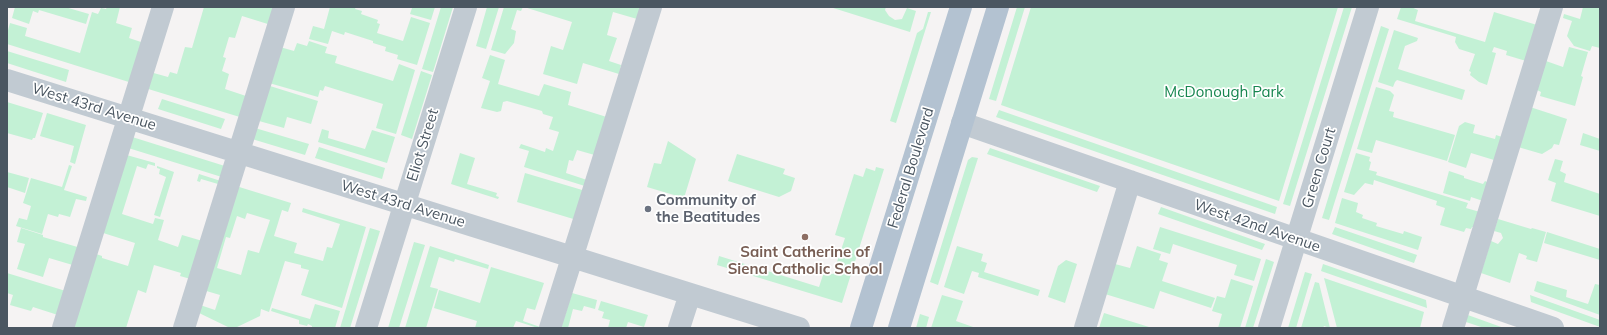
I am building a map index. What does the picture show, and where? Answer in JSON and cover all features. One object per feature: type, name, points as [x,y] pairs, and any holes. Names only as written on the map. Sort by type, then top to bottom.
[{"type":"main road","name":"Federal Boulevard","points":[[861,328],[961,7]]},
{"type":"main road","points":[[899,328],[998,7]]},
{"type":"street","points":[[63,328],[163,7]]},
{"type":"street","points":[[184,328],[284,7]]},
{"type":"street","name":"Eliot Street","points":[[366,328],[466,7]]},
{"type":"street","points":[[550,328],[651,7]]},
{"type":"street","name":"Green Court","points":[[1269,328],[1368,7]]},
{"type":"street","points":[[1453,328],[1552,7]]},
{"type":"street","name":"West 43rd Avenue","points":[[7,80],[799,328]]},
{"type":"street","name":"West 42nd Avenue","points":[[962,123],[1552,328]]},
{"type":"street","points":[[1085,328],[1130,181]]},
{"type":"street","points":[[679,328],[690,294]]},
{"type":"green space","points":[[15,7],[65,7],[89,14],[86,24],[39,10],[38,13],[33,11],[29,24],[12,18]]},
{"type":"green space","points":[[107,7],[120,7],[116,23],[132,28],[129,38],[144,43],[132,83],[7,44],[7,34],[10,23],[27,28],[25,36],[80,53],[92,12],[98,14],[101,8],[106,9]]},
{"type":"green space","points":[[204,7],[276,7],[271,25],[242,16],[235,38],[229,37],[223,57],[226,58],[222,71],[229,74],[225,89],[249,97],[243,118],[145,88],[150,72],[168,77],[170,72],[177,74],[185,47],[192,48]]},
{"type":"green space","points":[[330,7],[356,7],[355,9],[362,11],[361,14],[378,20],[377,23],[380,24],[377,33],[403,41],[411,17],[430,23],[417,65],[397,59],[398,55],[385,51],[386,47],[373,43],[373,41],[345,32],[344,35],[332,31],[328,44],[309,39],[313,26],[324,29]]},
{"type":"green space","points":[[410,7],[435,7],[431,20],[410,14],[412,8]]},
{"type":"green space","points":[[441,7],[453,7],[433,72],[422,69]]},
{"type":"green space","points":[[487,7],[499,7],[486,49],[476,46]]},
{"type":"green space","points":[[504,7],[523,7],[521,11],[517,10],[511,29],[516,31],[514,43],[505,54],[491,50]]},
{"type":"green space","points":[[524,7],[648,7],[644,21],[613,12],[607,35],[617,38],[609,61],[621,65],[619,74],[583,63],[577,84],[543,74],[551,46],[563,50],[572,22]]},
{"type":"green space","points":[[830,7],[886,7],[885,10],[889,16],[895,20],[902,19],[907,8],[916,11],[910,32]]},
{"type":"green space","points":[[1017,7],[1025,7],[996,101],[989,99]]},
{"type":"green space","name":"McDonough Park","points":[[1031,7],[1338,7],[1279,201],[1001,105]]},
{"type":"green space","points":[[1344,7],[1352,7],[1290,206],[1283,204]]},
{"type":"green space","points":[[1401,7],[1411,7],[1418,10],[1415,21],[1485,42],[1494,12],[1537,25],[1526,61],[1506,55],[1507,51],[1494,47],[1492,52],[1496,53],[1487,85],[1479,82],[1470,75],[1471,72],[1469,71],[1475,54],[1459,49],[1455,42],[1456,37],[1397,19]]},
{"type":"green space","points":[[1583,7],[1600,7],[1600,48],[1592,46],[1590,51],[1574,46],[1567,36],[1572,21],[1563,18],[1564,14],[1580,19]]},
{"type":"green space","points":[[928,12],[931,12],[896,123],[890,121],[917,33],[923,29]]},
{"type":"green space","points":[[1381,26],[1389,29],[1329,220],[1322,218]]},
{"type":"green space","points":[[1394,30],[1418,38],[1417,41],[1405,46],[1398,69],[1465,90],[1462,100],[1397,80],[1393,87],[1378,82]]},
{"type":"green space","points":[[309,41],[327,47],[325,53],[337,56],[335,63],[393,81],[399,64],[415,70],[396,134],[376,128],[383,104],[325,86],[323,91],[320,90],[318,97],[269,83],[280,47],[294,51],[297,43],[307,46]]},
{"type":"green space","points":[[1569,47],[1588,52],[1575,106],[1540,96],[1541,92],[1537,90],[1546,61],[1563,67]]},
{"type":"green space","points":[[7,51],[69,70],[66,82],[7,63]]},
{"type":"green space","points":[[490,55],[505,60],[498,84],[539,96],[544,84],[571,92],[568,105],[610,118],[598,156],[577,150],[573,161],[569,160],[566,173],[590,181],[588,187],[524,167],[529,151],[519,148],[521,144],[545,152],[546,148],[553,151],[559,132],[549,129],[553,117],[543,114],[542,111],[507,101],[503,102],[501,111],[497,112],[481,108],[490,81],[482,78]]},
{"type":"green space","points":[[421,71],[432,75],[412,139],[401,135]]},
{"type":"green space","points":[[270,86],[318,101],[311,124],[287,117],[284,128],[259,121]]},
{"type":"green space","points":[[1376,87],[1390,91],[1394,95],[1389,111],[1394,112],[1393,117],[1455,135],[1447,161],[1376,140],[1372,153],[1357,149]]},
{"type":"green space","points":[[162,99],[225,119],[221,129],[158,109]]},
{"type":"green space","points":[[7,102],[43,113],[35,138],[32,140],[7,133]]},
{"type":"green space","points":[[1530,107],[1567,119],[1559,145],[1554,144],[1552,148],[1542,154],[1518,147]]},
{"type":"green space","points":[[999,110],[1277,207],[1275,214],[996,117]]},
{"type":"green space","points":[[47,113],[86,125],[75,164],[70,162],[74,146],[40,136]]},
{"type":"green space","points":[[1465,122],[1475,125],[1473,133],[1495,139],[1496,135],[1505,138],[1494,160],[1471,153],[1466,168],[1448,162],[1459,126]]},
{"type":"green space","points":[[255,128],[309,144],[305,155],[252,139]]},
{"type":"green space","points":[[322,129],[329,131],[328,138],[365,149],[372,130],[395,137],[387,163],[318,142]]},
{"type":"green space","points":[[1583,133],[1600,139],[1600,151],[1580,145]]},
{"type":"green space","points":[[129,136],[228,167],[225,178],[125,147]]},
{"type":"green space","points":[[668,141],[696,159],[684,198],[647,187],[654,163],[661,164]]},
{"type":"green space","points":[[319,147],[385,168],[382,179],[315,158]]},
{"type":"green space","points":[[990,148],[1100,186],[1097,192],[987,154]]},
{"type":"green space","points":[[460,153],[475,158],[467,184],[497,193],[496,196],[499,197],[498,199],[451,184]]},
{"type":"green space","points":[[1356,153],[1370,157],[1369,161],[1371,162],[1369,170],[1377,172],[1376,175],[1468,203],[1466,208],[1480,212],[1475,227],[1472,227],[1471,229],[1466,228],[1464,232],[1440,225],[1445,208],[1436,205],[1437,201],[1374,180],[1373,185],[1365,183],[1354,195],[1344,192]]},
{"type":"green space","points":[[123,154],[155,163],[155,166],[148,164],[146,169],[137,166],[122,214],[153,224],[155,218],[164,220],[158,240],[178,247],[182,235],[206,242],[194,280],[180,276],[181,273],[154,265],[146,293],[138,290],[126,328],[70,328],[93,253],[102,256],[102,258],[128,266],[135,243],[100,232]]},
{"type":"green space","points":[[737,154],[785,169],[783,174],[795,178],[791,191],[779,197],[728,181]]},
{"type":"green space","points":[[972,157],[978,158],[938,285],[930,282],[968,160]]},
{"type":"green space","points":[[1555,159],[1563,161],[1560,171],[1566,174],[1564,182],[1600,194],[1600,216],[1551,201],[1556,183],[1548,180]]},
{"type":"green space","points":[[69,165],[72,166],[64,190],[87,197],[86,201],[76,199],[70,217],[59,214],[58,217],[48,214],[42,234],[16,226],[19,218],[27,220],[31,206],[23,203],[31,178],[62,187]]},
{"type":"green space","points":[[157,166],[174,172],[160,217],[154,215],[166,177],[159,174],[160,169],[157,168]]},
{"type":"green space","points":[[876,167],[884,169],[842,303],[717,265],[719,256],[819,287],[824,272],[833,274],[845,238],[835,235],[854,174],[863,177],[866,168],[875,171]]},
{"type":"green space","points":[[1449,171],[1483,184],[1485,181],[1489,183],[1483,201],[1471,197],[1470,201],[1443,193]]},
{"type":"green space","points":[[7,172],[29,178],[25,193],[7,187]]},
{"type":"green space","points":[[525,173],[589,192],[580,221],[517,202]]},
{"type":"green space","points":[[199,174],[224,182],[218,184],[201,179],[200,182],[197,181]]},
{"type":"green space","points":[[236,186],[291,203],[288,212],[282,210],[274,236],[297,243],[294,253],[323,261],[327,247],[332,248],[340,224],[302,212],[303,208],[366,227],[342,308],[301,295],[309,270],[301,268],[301,265],[285,261],[269,312],[261,309],[260,316],[235,328],[230,328],[197,312],[200,305],[215,310],[220,295],[203,290]],"holes":[[[247,213],[270,220],[259,253],[248,250],[241,275],[217,268],[226,237],[230,238],[237,216],[245,219]]]},
{"type":"green space","points":[[1342,198],[1358,203],[1356,212],[1363,215],[1362,218],[1377,223],[1376,226],[1403,234],[1404,231],[1422,237],[1418,250],[1335,223]]},
{"type":"green space","points":[[1161,207],[1265,244],[1262,250],[1158,214]]},
{"type":"green space","points":[[1498,219],[1546,232],[1537,262],[1526,259],[1527,256],[1519,253],[1510,283],[1481,273],[1491,241],[1498,244],[1503,238],[1501,233],[1494,231]]},
{"type":"green space","points":[[1160,227],[1261,259],[1254,281],[1234,275],[1237,265],[1173,244],[1170,254],[1153,249]]},
{"type":"green space","points":[[1335,227],[1417,255],[1414,263],[1332,234]]},
{"type":"green space","points":[[21,228],[43,235],[43,237],[81,248],[76,266],[49,258],[43,277],[17,269],[25,244],[17,242]]},
{"type":"green space","points":[[370,228],[380,231],[350,328],[340,328]]},
{"type":"green space","points":[[1547,232],[1600,249],[1600,260],[1544,243]]},
{"type":"green space","points":[[414,242],[425,245],[399,328],[388,328]]},
{"type":"green space","points":[[430,246],[489,265],[488,269],[455,259],[454,262],[439,257],[430,287],[438,289],[426,328],[405,328]]},
{"type":"green space","points":[[957,246],[983,254],[981,261],[987,263],[984,272],[1040,290],[1038,296],[978,277],[979,273],[972,271],[964,294],[944,287]]},
{"type":"green space","points":[[1137,246],[1161,254],[1159,260],[1168,263],[1162,281],[1215,298],[1211,308],[1160,291],[1154,309],[1105,294],[1115,264],[1130,268]]},
{"type":"green space","points":[[1266,259],[1274,262],[1253,328],[1245,328]]},
{"type":"green space","points":[[1066,260],[1077,264],[1065,303],[1048,297],[1058,266]]},
{"type":"green space","points":[[1323,264],[1426,300],[1427,308],[1321,271]]},
{"type":"green space","points":[[491,267],[544,283],[535,310],[527,308],[523,321],[543,328],[538,328],[516,321],[513,328],[475,328],[477,321],[434,308],[439,290],[480,303]]},
{"type":"green space","points":[[1305,272],[1312,274],[1296,328],[1288,328]]},
{"type":"green space","points":[[7,273],[69,292],[61,316],[33,307],[31,311],[10,305],[13,295],[7,293]]},
{"type":"green space","points":[[1324,278],[1424,312],[1420,328],[1337,328]]},
{"type":"green space","points":[[1231,279],[1253,286],[1240,328],[1218,328],[1222,314],[1212,311],[1217,296],[1225,298]]},
{"type":"green space","points":[[1537,281],[1567,290],[1566,297],[1588,304],[1595,284],[1600,285],[1600,315],[1534,291]]},
{"type":"green space","points":[[1315,282],[1319,283],[1330,328],[1324,326],[1323,328],[1301,328]]},
{"type":"green space","points":[[572,293],[597,300],[595,309],[584,306],[582,311],[573,309],[568,328],[561,328]]},
{"type":"green space","points":[[942,295],[963,301],[956,321],[976,328],[931,328]]},
{"type":"green space","points":[[1530,295],[1600,320],[1600,327],[1531,302]]},
{"type":"green space","points":[[601,301],[648,315],[644,327],[628,322],[626,328],[608,328],[610,320],[602,318],[604,312],[598,310]]},
{"type":"green space","points":[[315,304],[340,311],[335,328],[312,328],[312,326],[308,324],[307,326],[299,324],[299,320],[271,311],[272,308],[310,319]]},
{"type":"green space","points":[[1104,313],[1149,327],[1149,328],[1099,328]]},
{"type":"green space","points":[[920,314],[929,317],[926,328],[916,328]]},
{"type":"green space","points":[[1465,314],[1504,328],[1484,328],[1463,321]]},
{"type":"place","name":"Community of the Beatitudes","points":[[648,209]]},
{"type":"place","name":"Saint Catherine of Siena Catholic School","points":[[805,237]]}]
